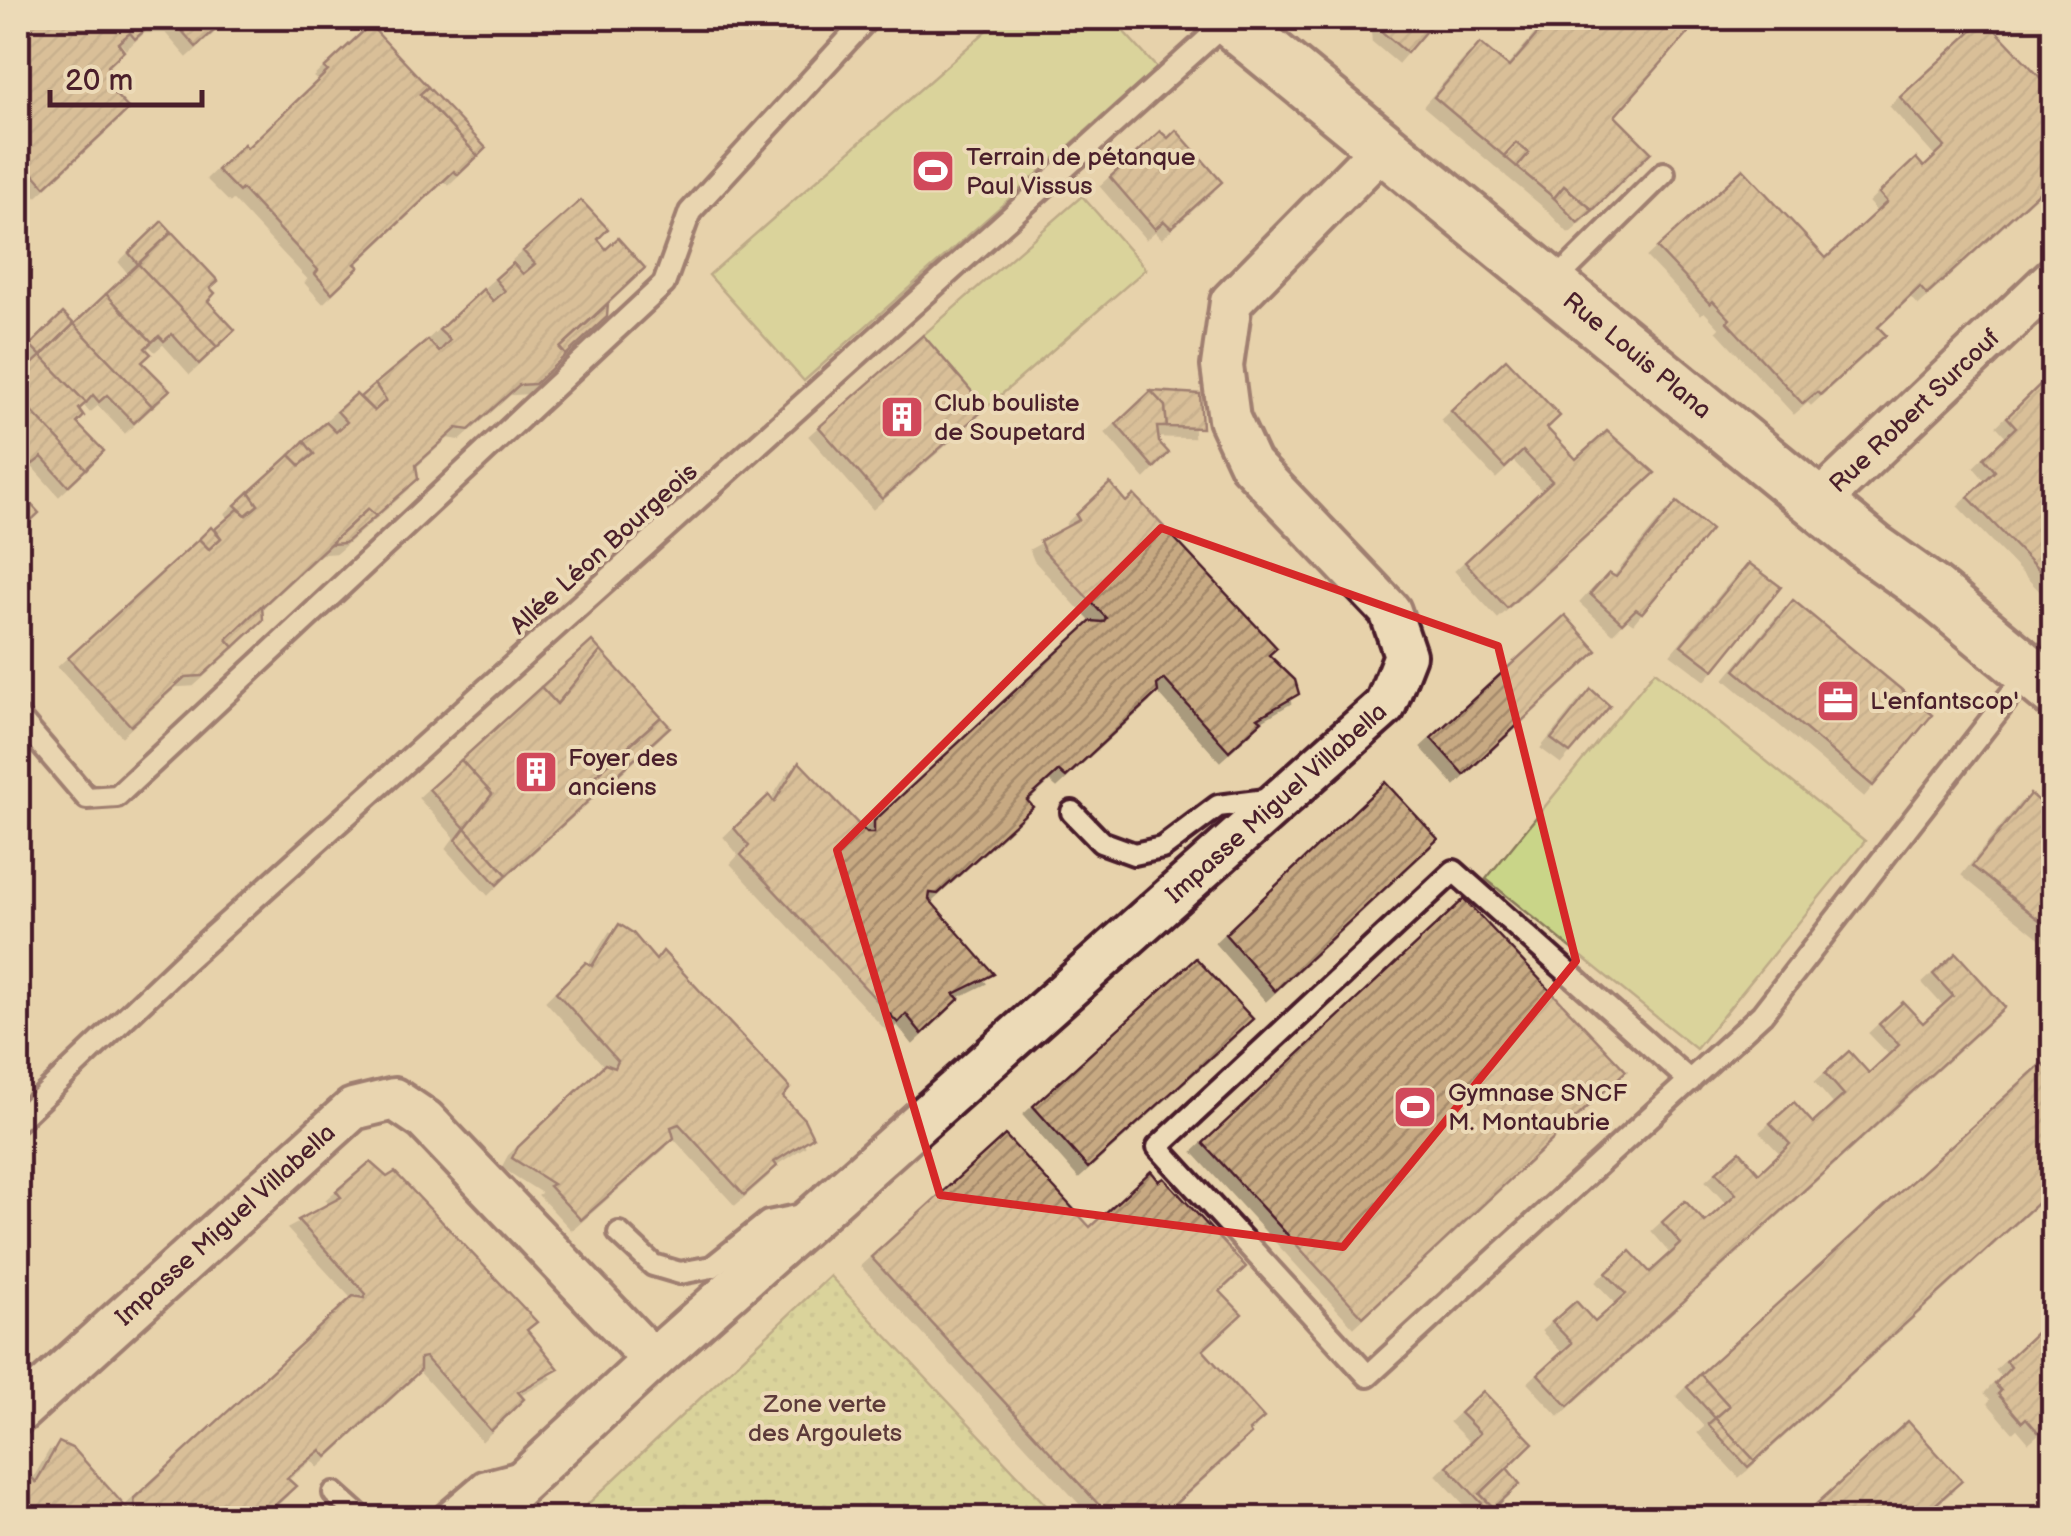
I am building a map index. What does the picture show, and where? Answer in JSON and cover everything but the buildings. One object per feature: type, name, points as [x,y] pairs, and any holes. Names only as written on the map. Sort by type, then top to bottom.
[{"type":"street","name":"Rue Louis Plana","points":[[1228,19],[1873,549],[1931,590],[2041,682]]},
{"type":"street","name":"Impasse Miguel Villabella","points":[[483,1518],[653,1360],[1385,706],[1405,656],[1390,611],[1250,464],[1229,419],[1222,366],[1231,302],[1384,146]]},
{"type":"street","name":"Rue Robert Surcouf","points":[[1819,502],[2054,278]]},
{"type":"street","name":"Impasse Miguel Villabella","points":[[18,1413],[354,1109],[394,1099],[425,1120],[653,1360]]},
{"type":"lane","points":[[18,717],[88,798],[117,796],[664,284],[690,212],[868,18]]},
{"type":"lane","name":"Allée Léon Bourgeois","points":[[18,1120],[186,960],[1228,19]]},
{"type":"lane","points":[[1552,284],[1664,173]]},
{"type":"lane","points":[[1690,1081],[1454,872],[1158,1147],[1368,1376],[1690,1081],[1762,1014],[2041,682]]},
{"type":"lane","points":[[1072,812],[1101,842],[1134,854],[1162,848],[1218,806],[1282,798]]},
{"type":"lane","points":[[619,1233],[653,1266],[680,1273],[712,1267],[768,1222],[818,1212]]},
{"type":"lane","points":[[441,1518],[483,1482],[538,1468]]},
{"type":"lane","points":[[334,1493],[362,1518]]},
{"type":"highlighted area","points":[[1161,528],[1498,646],[1576,961],[1343,1247],[940,1195],[837,850]]},
{"type":"green space","name":"Terrain de pétanque Paul Vissus","points":[[1001,18],[1111,18],[1157,68],[804,381],[709,275]]},
{"type":"green space","name":"Terrain de pétanque Paul Vissus","points":[[1082,196],[1146,269],[986,408],[923,335]]},
{"type":"green space","points":[[1655,671],[1865,841],[1696,1049],[1486,879]]},
{"type":"green space","name":"Zone verte des Argoulets","points":[[830,1276],[1058,1518],[573,1518]]},
{"type":"place","name":"Terrain de pétanque Paul Vissus","points":[[933,171]]},
{"type":"place","name":"Club bouliste de Soupetard","points":[[902,417]]},
{"type":"place","name":"L'enfantscop'","points":[[1838,701]]},
{"type":"place","name":"Foyer des anciens","points":[[536,772]]},
{"type":"place","name":"Gymnase SNCF M. Montaubrie","points":[[1415,1107]]}]
